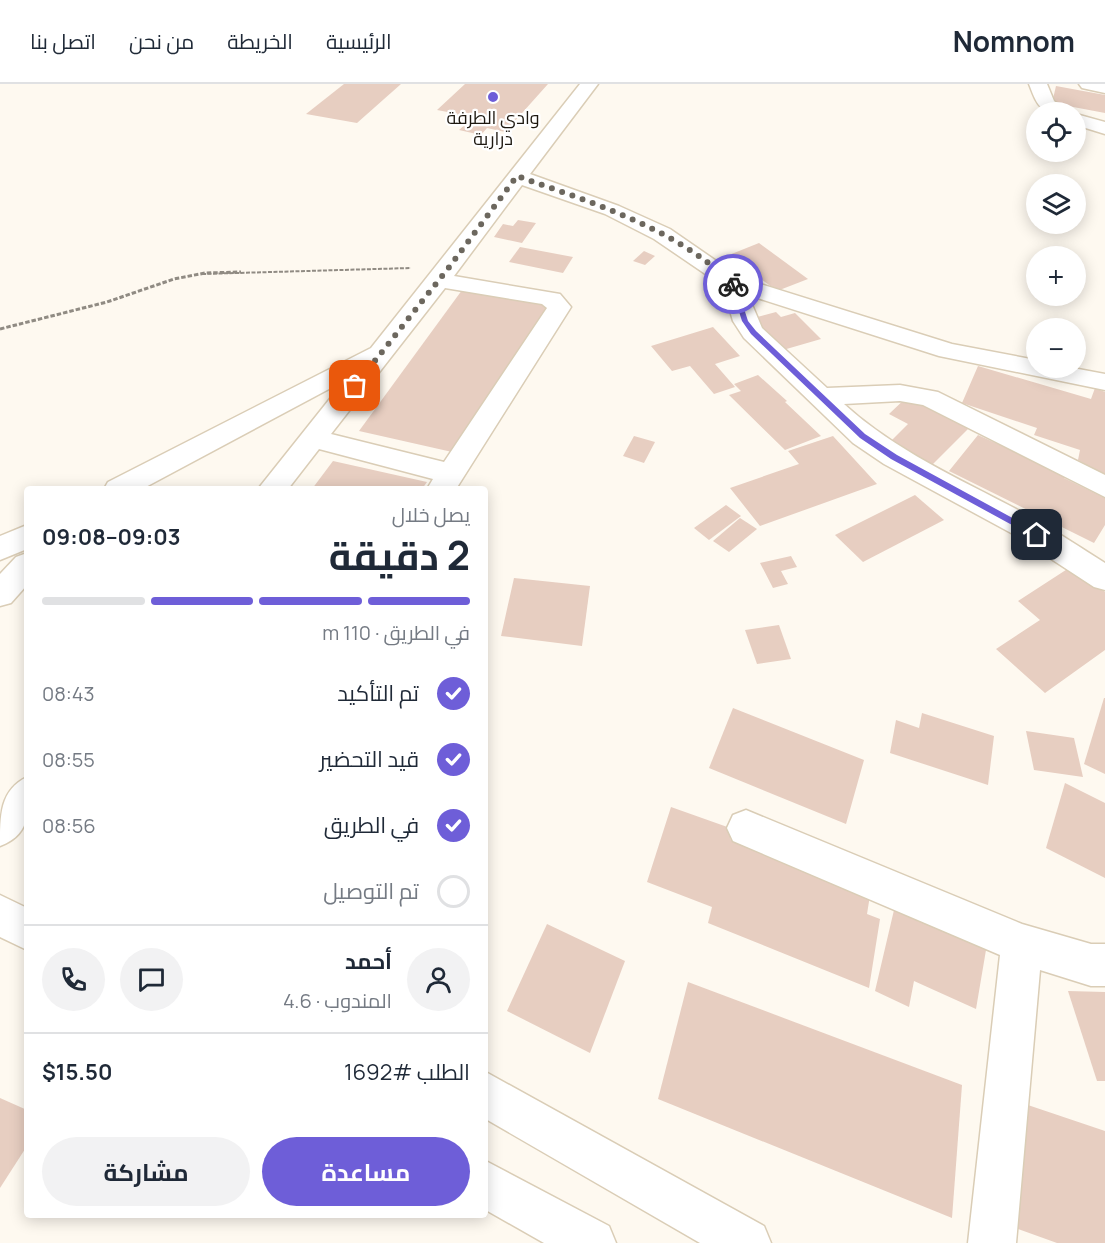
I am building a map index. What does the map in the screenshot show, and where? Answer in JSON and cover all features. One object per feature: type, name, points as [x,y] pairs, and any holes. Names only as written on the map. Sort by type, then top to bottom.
[{"type":"street","points":[[274,486],[445,273],[517,176],[590,84]]},
{"type":"street","points":[[1038,84],[1045,102]]},
{"type":"street","points":[[1088,84],[1105,88]]},
{"type":"street","points":[[1086,122],[1105,128]]},
{"type":"street","points":[[517,176],[612,210],[662,234],[733,283],[948,351],[1105,382]]},
{"type":"street","points":[[312,438],[446,482],[559,307],[552,299],[445,273]]},
{"type":"street","points":[[733,283],[745,321],[753,333],[820,397],[877,446],[1023,526],[1105,578]]},
{"type":"street","points":[[124,486],[383,350]]},
{"type":"street","points":[[820,397],[900,393],[929,398],[1105,487]]},
{"type":"street","points":[[0,549],[24,537]]},
{"type":"street","points":[[0,594],[24,568]]},
{"type":"street","points":[[0,828],[24,798]]},
{"type":"street","points":[[746,828],[1022,944],[1091,965],[1105,965]]},
{"type":"street","points":[[0,915],[24,928]]},
{"type":"street","points":[[992,1243],[1022,944]]},
{"type":"street","points":[[488,1095],[747,1243]]},
{"type":"street","points":[[488,1185],[592,1243]]},
{"type":"path","points":[[0,329],[107,302],[174,279],[205,273],[445,273]]},
{"type":"building","points":[[344,84],[401,84],[357,123],[306,114]]},
{"type":"building","name":"وادي الطرفة درارية","points":[[465,84],[548,84],[505,132],[487,128],[481,135],[459,130],[467,123],[452,119],[458,114],[437,110]]},
{"type":"building","points":[[1056,86],[1105,95],[1105,113],[1086,109],[1086,102],[1052,102]]},
{"type":"building","points":[[518,220],[536,223],[522,243],[494,237],[503,224],[513,226]]},
{"type":"building","points":[[759,243],[808,279],[777,291],[729,255]]},
{"type":"building","points":[[520,247],[573,257],[563,273],[509,262]]},
{"type":"building","points":[[644,251],[655,256],[645,265],[633,261]]},
{"type":"building","points":[[465,286],[551,303],[461,454],[359,431]]},
{"type":"building","points":[[776,312],[781,317],[795,313],[821,339],[783,350],[753,318]]},
{"type":"building","points":[[713,327],[740,356],[715,364],[735,387],[714,394],[690,366],[672,371],[651,346]]},
{"type":"building","points":[[978,366],[1091,399],[1095,388],[1105,392],[1105,475],[1078,460],[1080,450],[1034,435],[1037,428],[962,403]]},
{"type":"building","points":[[758,375],[821,436],[785,450],[729,395],[741,391],[734,384]]},
{"type":"building","points":[[908,396],[969,428],[930,467],[888,444],[908,424],[889,414]]},
{"type":"building","points":[[978,435],[1066,475],[1064,478],[1105,498],[1105,525],[1094,543],[949,471]]},
{"type":"building","points":[[634,436],[655,442],[644,463],[623,456]]},
{"type":"building","points":[[833,436],[877,484],[760,526],[730,488],[799,464],[788,451]]},
{"type":"building","points":[[333,461],[427,482],[424,486],[314,486]]},
{"type":"building","points":[[915,495],[944,520],[863,562],[835,535]]},
{"type":"building","points":[[726,505],[741,516],[709,540],[694,528]]},
{"type":"building","points":[[740,518],[757,529],[729,552],[713,541]]},
{"type":"building","points":[[791,556],[797,567],[781,571],[788,584],[773,588],[760,563]]},
{"type":"building","points":[[1072,566],[1105,592],[1105,650],[1045,693],[996,649],[1040,620],[1018,601]]},
{"type":"building","points":[[514,578],[590,586],[582,646],[501,636]]},
{"type":"building","points":[[779,625],[791,659],[757,664],[745,630]]},
{"type":"building","points":[[1105,698],[1105,774],[1084,764]]},
{"type":"building","points":[[733,708],[864,760],[846,824],[709,768]]},
{"type":"building","points":[[922,713],[994,736],[988,785],[890,753],[896,720],[919,728]]},
{"type":"building","points":[[1026,731],[1074,738],[1083,777],[1034,770]]},
{"type":"building","points":[[1065,783],[1105,803],[1105,878],[1046,848]]},
{"type":"building","points":[[671,807],[733,829],[730,839],[871,889],[867,914],[880,919],[869,988],[708,923],[712,907],[647,882]]},
{"type":"building","points":[[894,910],[986,950],[976,1009],[914,981],[909,1007],[875,991]]},
{"type":"building","points":[[547,924],[625,961],[590,1053],[507,1011]]},
{"type":"building","points":[[688,982],[962,1085],[952,1218],[658,1099]]},
{"type":"building","points":[[1068,991],[1105,992],[1105,1081],[1097,1081]]},
{"type":"building","points":[[0,1098],[24,1109],[24,1151],[0,1188]]},
{"type":"building","points":[[1016,1101],[1105,1131],[1105,1243],[1057,1243],[1015,1228]]},
{"type":"way so far","points":[[355,386],[450,266],[517,176],[612,210],[662,234],[696,255],[733,284]]},
{"type":"place","name":"وادي الطرفة درارية","points":[[493,97]]},
{"type":"route","points":[[733,284],[745,321],[753,333],[862,436],[894,457],[1037,535]]}]
